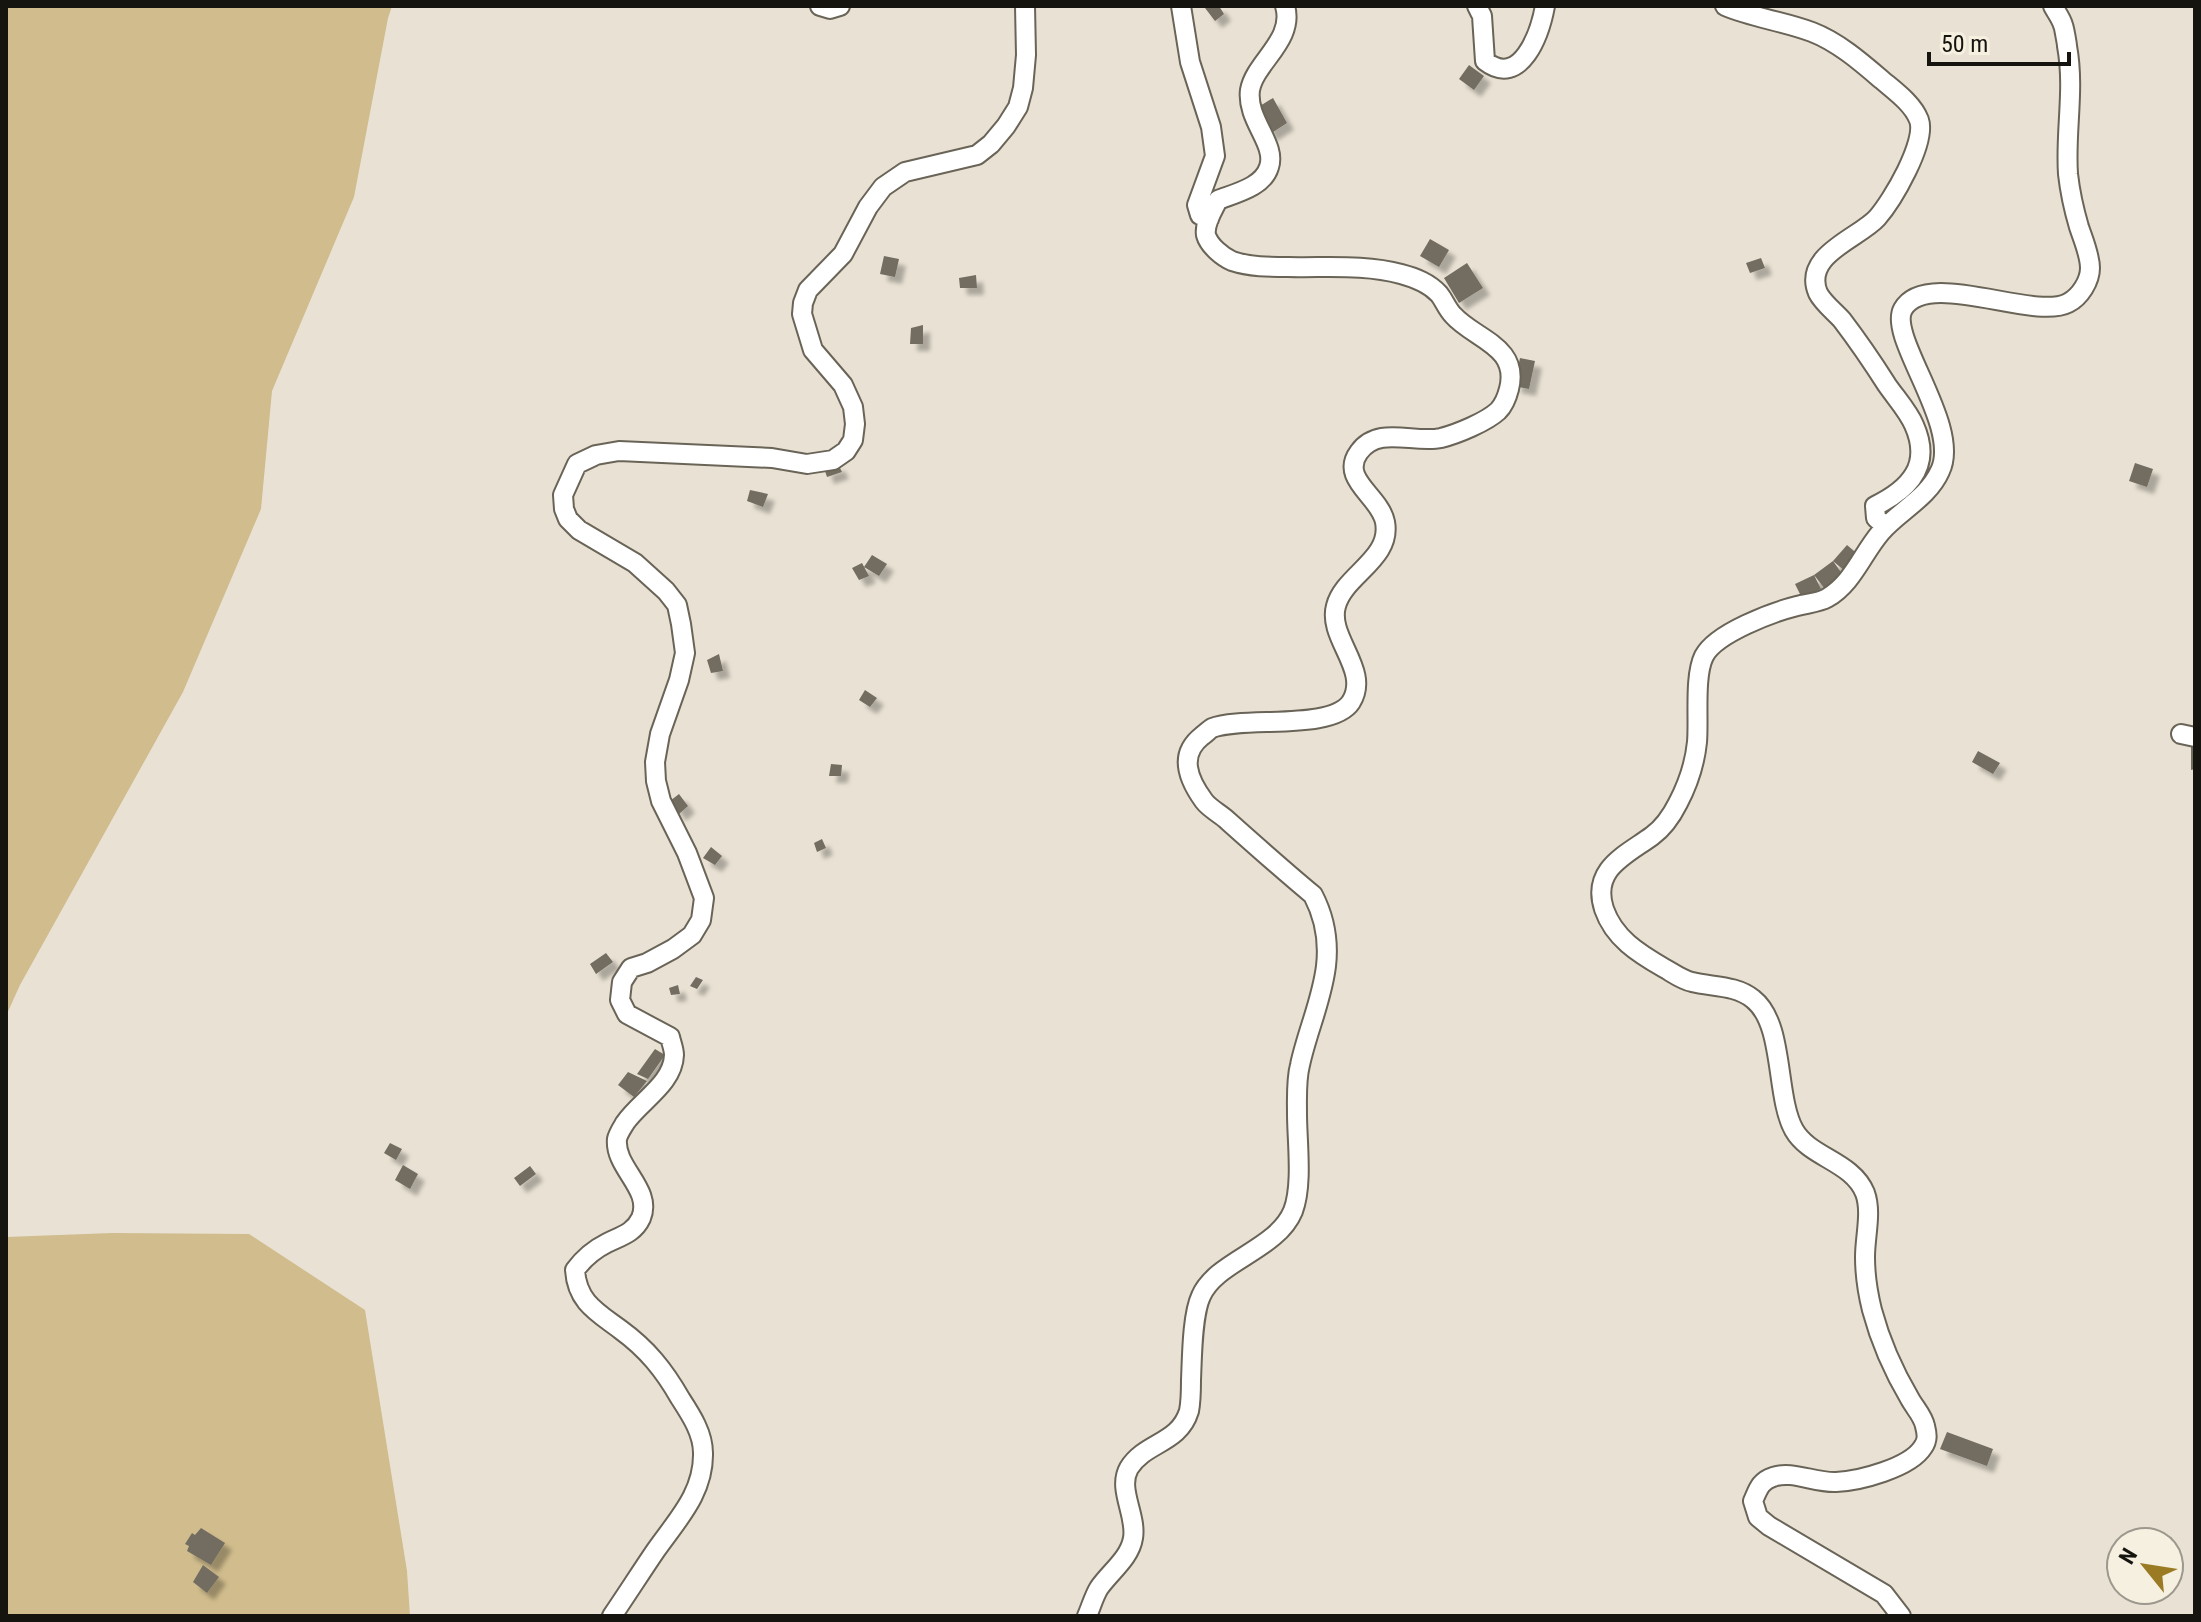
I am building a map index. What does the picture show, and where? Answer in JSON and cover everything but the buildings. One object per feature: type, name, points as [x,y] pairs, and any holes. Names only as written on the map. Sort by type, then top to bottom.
[{"type":"street","points":[[820,6],[830,9],[840,6]]},
{"type":"street","points":[[612,1616],[696,1492],[703,1453],[694,1420],[671,1382],[643,1346],[587,1305],[576,1284],[575,1270],[582,1260],[606,1243],[623,1237],[641,1218],[644,1205],[618,1154],[617,1137],[627,1120],[669,1074],[674,1054],[670,1037],[627,1014],[620,1000],[622,982],[631,968],[660,956],[692,935],[701,920],[704,898],[687,853],[661,801],[656,781],[655,762],[660,734],[685,653],[677,605],[635,563],[579,530],[568,519],[563,495],[577,464],[596,455],[619,451],[772,458],[807,464],[833,460],[846,451],[853,440],[853,407],[843,385],[813,350],[802,314],[808,290],[843,254],[868,207],[883,187],[905,172],[977,155],[1006,126],[1018,107],[1023,88],[1025,6]]},
{"type":"street","points":[[1181,6],[1190,62],[1211,127],[1215,156],[1197,205],[1200,215],[1209,219]]},
{"type":"street","points":[[1087,1616],[1098,1590],[1133,1543],[1135,1523],[1125,1493],[1127,1470],[1137,1457],[1174,1435],[1184,1425],[1190,1407],[1196,1314],[1201,1295],[1215,1278],[1283,1227],[1294,1209],[1298,1173],[1299,1068],[1326,965],[1323,913],[1313,895],[1205,803],[1187,769],[1187,753],[1194,742],[1211,729],[1245,723],[1322,718],[1341,712],[1351,701],[1356,687],[1354,670],[1335,620],[1335,607],[1342,592],[1370,563],[1383,542],[1386,526],[1382,510],[1354,476],[1353,462],[1369,441],[1383,436],[1440,438],[1486,420],[1500,410],[1511,381],[1502,353],[1454,316],[1439,294],[1423,281],[1398,273],[1360,268],[1255,266],[1229,260],[1213,247],[1206,234],[1218,200],[1263,179],[1269,167],[1271,153],[1250,106],[1251,86],[1281,37],[1289,17],[1285,6]]},
{"type":"street","points":[[1477,6],[1482,16],[1485,61],[1495,68],[1507,69],[1522,61],[1535,39],[1545,6]]},
{"type":"street","points":[[1725,6],[1813,33],[1836,46],[1861,62],[1903,98],[1919,119],[1921,134],[1909,166],[1887,204],[1876,220],[1832,250],[1821,263],[1815,281],[1819,295],[1853,335],[1914,424],[1922,450],[1917,474],[1895,496],[1875,506],[1876,518],[1885,526]]},
{"type":"street","points":[[1901,1616],[1884,1594],[1769,1526],[1758,1517],[1753,1501],[1762,1482],[1777,1474],[1834,1483],[1874,1475],[1908,1461],[1924,1447],[1927,1435],[1924,1419],[1898,1376],[1871,1308],[1865,1262],[1868,1203],[1862,1186],[1848,1170],[1806,1143],[1795,1131],[1770,1025],[1761,1005],[1746,993],[1707,983],[1689,982],[1637,953],[1617,934],[1603,907],[1602,884],[1621,855],[1657,833],[1675,810],[1687,786],[1696,746],[1698,684],[1703,657],[1718,641],[1740,628],[1792,607],[1822,601],[1846,584],[1885,526],[1910,507],[1943,467],[1945,450],[1940,429],[1923,379],[1899,327],[1901,312],[1908,303],[1925,295],[1949,293],[2047,307],[2068,303],[2084,288],[2091,272],[2068,174],[2072,84],[2064,26],[2053,6]]},
{"type":"shaded area","points":[[6,6],[392,6],[354,197],[272,391],[261,509],[183,692],[20,985],[6,1016]]},
{"type":"shaded area","points":[[112,1233],[249,1234],[365,1310],[407,1571],[410,1616],[6,1616],[6,1237]]}]
